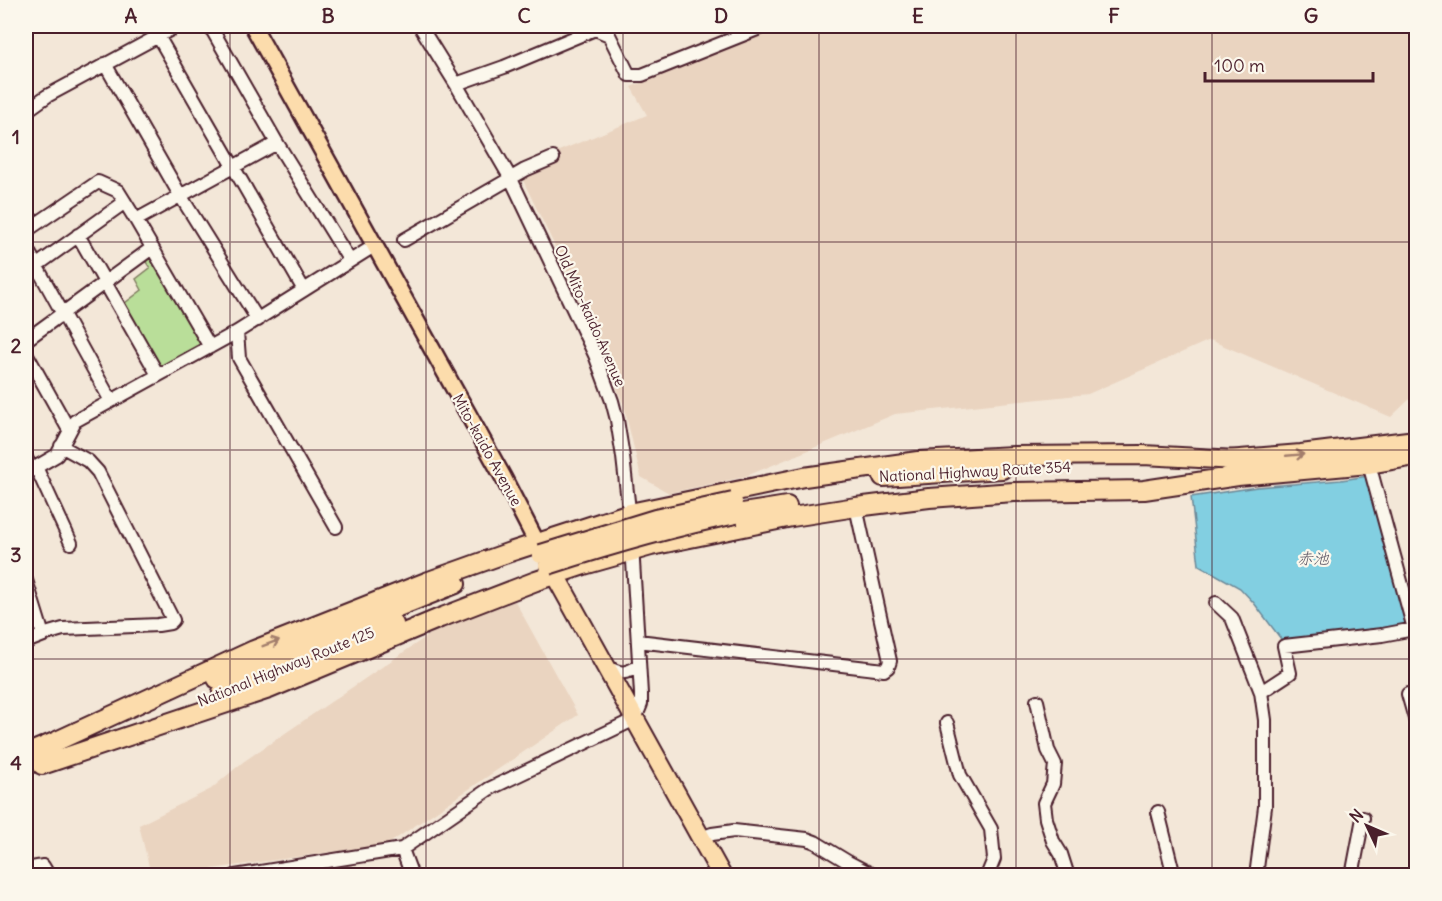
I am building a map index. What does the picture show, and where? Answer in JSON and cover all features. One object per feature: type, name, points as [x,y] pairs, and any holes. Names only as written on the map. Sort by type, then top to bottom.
[{"type":"highway","name":"National Highway Route 354","points":[[1238,468],[1416,440]]},
{"type":"highway","points":[[34,768],[269,689],[450,614],[630,513],[804,477],[918,461],[1014,456],[1143,455],[1238,468]]},
{"type":"highway","name":"National Highway Route 354","points":[[545,559],[616,530],[655,519],[734,508],[826,485],[921,474],[1041,467],[1135,465],[1238,468],[1369,464],[1416,456]]},
{"type":"highway","points":[[46,746],[254,650],[426,582],[545,559],[632,551],[709,533],[855,507],[930,498],[1014,492],[1144,490],[1238,468]]},
{"type":"highway","name":"National Highway Route 125","points":[[26,754],[545,559]]},
{"type":"highway","name":"Mito-kaido Avenue","points":[[545,559],[722,876]]},
{"type":"highway","name":"National Highway Route 125","points":[[34,768],[443,597]]},
{"type":"main road","name":"Mito-kaido Avenue","points":[[253,26],[503,477],[545,559]]},
{"type":"street","points":[[26,111],[47,96],[177,26]]},
{"type":"street","points":[[210,26],[277,143],[350,261]]},
{"type":"street","name":"Old Mito-kaido Avenue","points":[[420,26],[511,179],[595,356],[612,401],[623,457],[630,513],[641,704],[635,718]]},
{"type":"street","points":[[456,84],[514,63],[595,29],[609,34],[629,75],[642,75],[765,26]]},
{"type":"street","points":[[158,36],[304,290]]},
{"type":"street","points":[[105,64],[180,195],[258,320]]},
{"type":"street","points":[[136,220],[277,143]]},
{"type":"street","points":[[404,240],[525,170],[553,158]]},
{"type":"street","points":[[26,231],[98,182],[118,191],[210,347]]},
{"type":"street","points":[[31,269],[125,202]]},
{"type":"street","points":[[78,235],[158,375]]},
{"type":"street","points":[[31,470],[57,454],[75,421],[258,320],[374,246]]},
{"type":"street","points":[[26,248],[31,269],[62,314],[111,401]]},
{"type":"street","points":[[26,340],[153,248]]},
{"type":"street","points":[[237,332],[239,358],[336,526]]},
{"type":"street","points":[[26,353],[69,430]]},
{"type":"street","points":[[26,642],[55,631],[158,625],[173,620],[98,472],[88,461],[61,446]]},
{"type":"street","points":[[26,458],[71,543]]},
{"type":"street","points":[[1261,692],[1290,673],[1284,646],[1382,635],[1414,628],[1369,464]]},
{"type":"street","points":[[638,641],[885,670],[890,661],[855,507]]},
{"type":"street","points":[[26,580],[43,635]]},
{"type":"street","points":[[1216,603],[1232,618],[1261,692],[1265,720],[1265,807],[1256,876]]},
{"type":"street","points":[[606,666],[621,672],[628,672],[639,666]]},
{"type":"street","points":[[1408,694],[1416,722]]},
{"type":"street","points":[[1037,701],[1048,750],[1055,764],[1053,784],[1044,803],[1053,841],[1061,854],[1068,876]]},
{"type":"street","points":[[235,876],[402,849],[489,789],[635,718]]},
{"type":"street","points":[[947,723],[960,775],[991,829],[994,859],[987,876]]},
{"type":"street","points":[[1158,812],[1174,876]]},
{"type":"street","points":[[1352,876],[1363,818]]},
{"type":"street","points":[[701,838],[734,831],[807,839],[875,876]]},
{"type":"street","points":[[402,849],[412,876]]},
{"type":"street","points":[[26,869],[43,866],[49,876]]},
{"type":"shaded area","points":[[780,26],[1416,26],[1416,393],[1391,417],[1210,340],[1088,394],[895,414],[744,477],[669,493],[641,477],[623,403],[580,298],[517,168],[647,115],[631,87]]},
{"type":"shaded area","points":[[515,601],[578,715],[388,844],[169,875],[151,875],[139,825],[211,789],[243,762],[439,628]]},
{"type":"green space","points":[[151,252],[207,346],[159,372],[121,306],[142,290],[136,279],[150,268],[146,262]]},
{"type":"water","name":"赤池","points":[[1369,476],[1411,627],[1284,643],[1240,588],[1199,565],[1191,497],[1257,487]]}]
